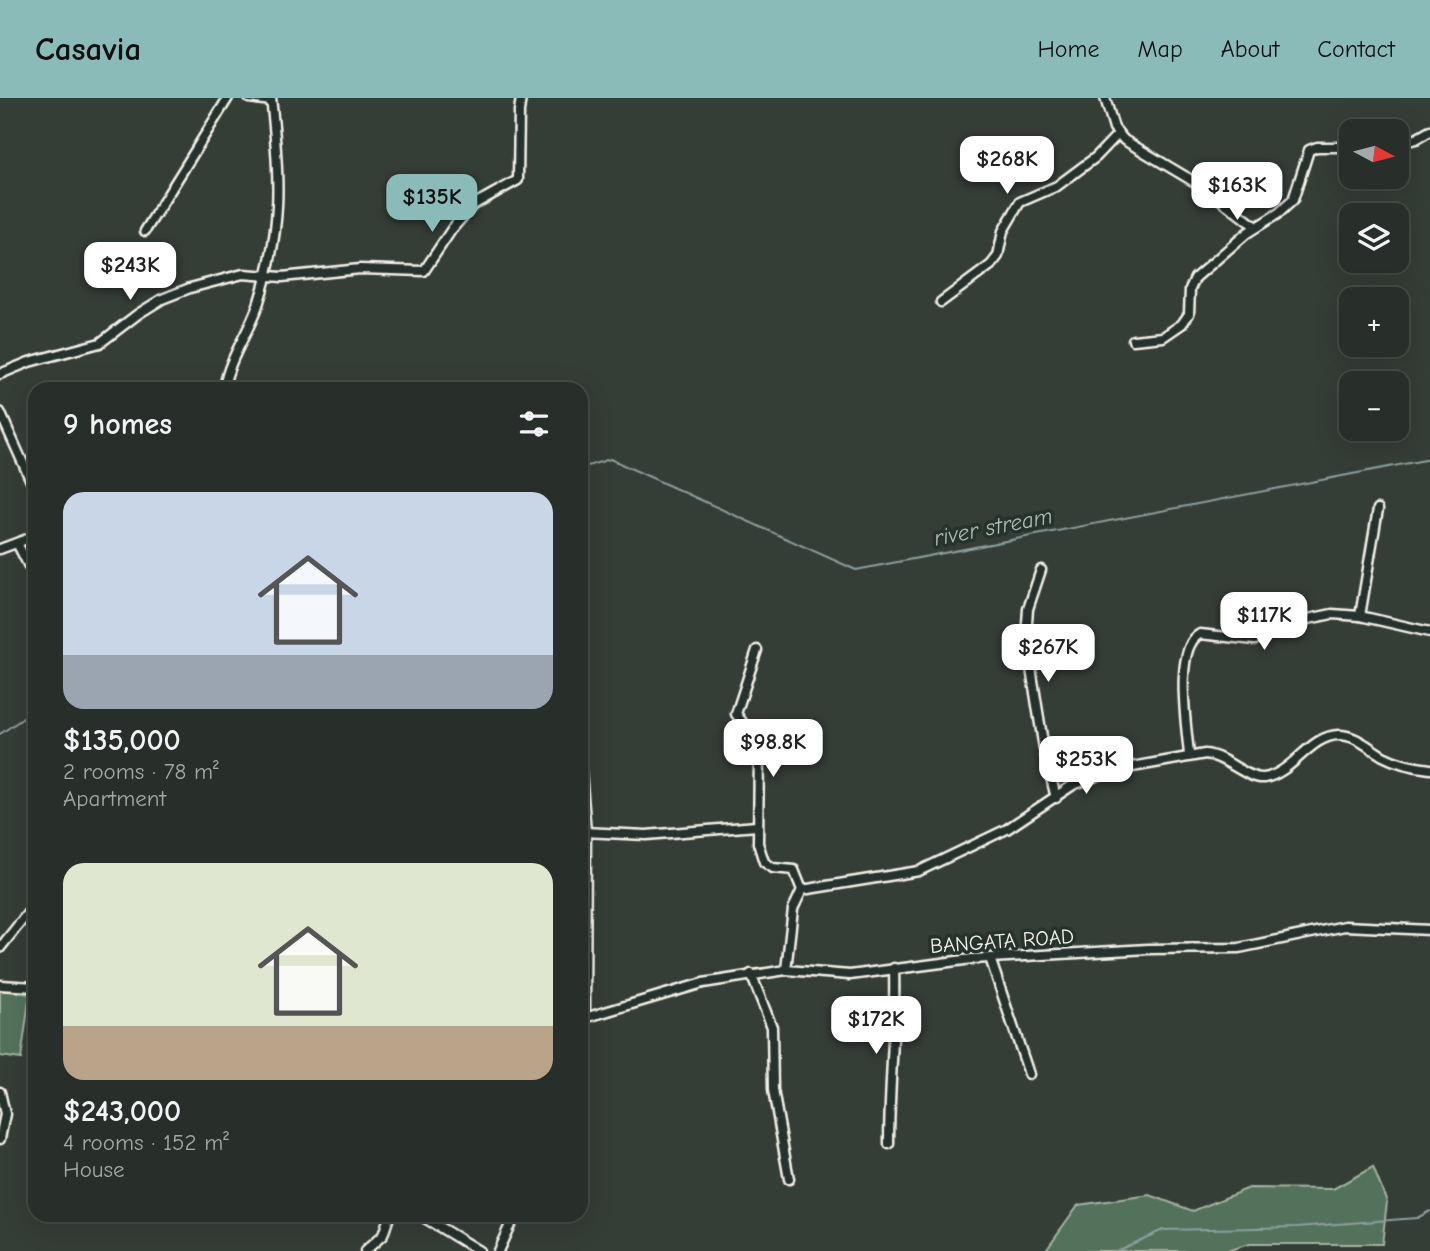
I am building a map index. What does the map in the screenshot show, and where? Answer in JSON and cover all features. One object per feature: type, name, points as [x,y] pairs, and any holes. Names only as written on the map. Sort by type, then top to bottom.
[{"type":"street","points":[[145,231],[228,98]]},
{"type":"street","points":[[225,382],[228,367],[252,321],[267,276],[276,236],[279,199],[271,100],[249,98]]},
{"type":"street","points":[[1,376],[29,362],[100,343],[138,314],[184,290],[243,274],[267,276],[360,269],[414,272],[427,269],[452,229],[473,205],[518,180],[521,98]]},
{"type":"street","points":[[1105,98],[1118,134],[1144,154],[1208,190],[1256,228]]},
{"type":"street","points":[[1409,141],[1430,131]]},
{"type":"street","points":[[941,302],[991,265],[998,256],[1003,230],[1020,202],[1057,186],[1096,157],[1118,134]]},
{"type":"street","points":[[1133,341],[1163,337],[1182,324],[1189,314],[1190,289],[1195,278],[1256,228],[1279,213],[1296,196],[1305,155],[1309,150],[1317,147],[1339,147]]},
{"type":"street","points":[[0,412],[28,474]]},
{"type":"street","points":[[1360,617],[1378,509]]},
{"type":"street","points":[[0,550],[28,539]]},
{"type":"street","points":[[17,543],[28,564]]},
{"type":"street","points":[[1041,570],[1028,609],[1026,637],[1044,749],[1056,798]]},
{"type":"street","points":[[1189,755],[1184,666],[1186,650],[1194,636],[1204,633],[1255,640],[1297,620],[1323,615],[1360,617],[1430,632]]},
{"type":"street","points":[[757,650],[736,714],[754,738],[759,751],[757,826],[758,843],[764,862],[773,867],[794,870],[802,890],[793,909],[786,970]]},
{"type":"street","points":[[802,890],[919,871],[999,834],[1073,785],[1110,771],[1189,755],[1219,757],[1251,776],[1264,778],[1286,766],[1320,741],[1340,735],[1354,739],[1401,764],[1430,769]]},
{"type":"street","points":[[588,832],[646,835],[757,826]]},
{"type":"street","points":[[0,948],[28,913]]},
{"type":"street","name":"BANGATA ROAD","points":[[588,1016],[675,990],[751,974],[786,970],[850,975],[990,958],[1138,949],[1239,948],[1345,926],[1430,930]]},
{"type":"street","points":[[990,958],[1029,1074]]},
{"type":"street","points":[[889,1144],[894,968]]},
{"type":"street","points":[[751,974],[772,1027],[773,1090],[789,1179]]},
{"type":"street","points":[[0,985],[28,987]]},
{"type":"street","points":[[0,1092],[5,1114],[0,1139]]},
{"type":"street","points":[[365,1251],[383,1235],[387,1222]]},
{"type":"street","points":[[431,1222],[480,1251]]},
{"type":"street","points":[[498,1251],[511,1222]]},
{"type":"green space","points":[[0,990],[28,994],[21,1059],[0,1056]]},
{"type":"green space","points":[[1373,1167],[1387,1202],[1382,1244],[1249,1244],[1227,1251],[1045,1251],[1078,1205],[1150,1195],[1193,1211],[1249,1188],[1333,1189]]},
{"type":"waterway","name":"river stream","points":[[588,466],[610,459],[856,570],[1430,459]]},
{"type":"waterway","name":"river stream","points":[[0,734],[28,715]]},
{"type":"waterway","points":[[1116,1251],[1163,1230],[1297,1227],[1417,1218],[1430,1211]]}]
